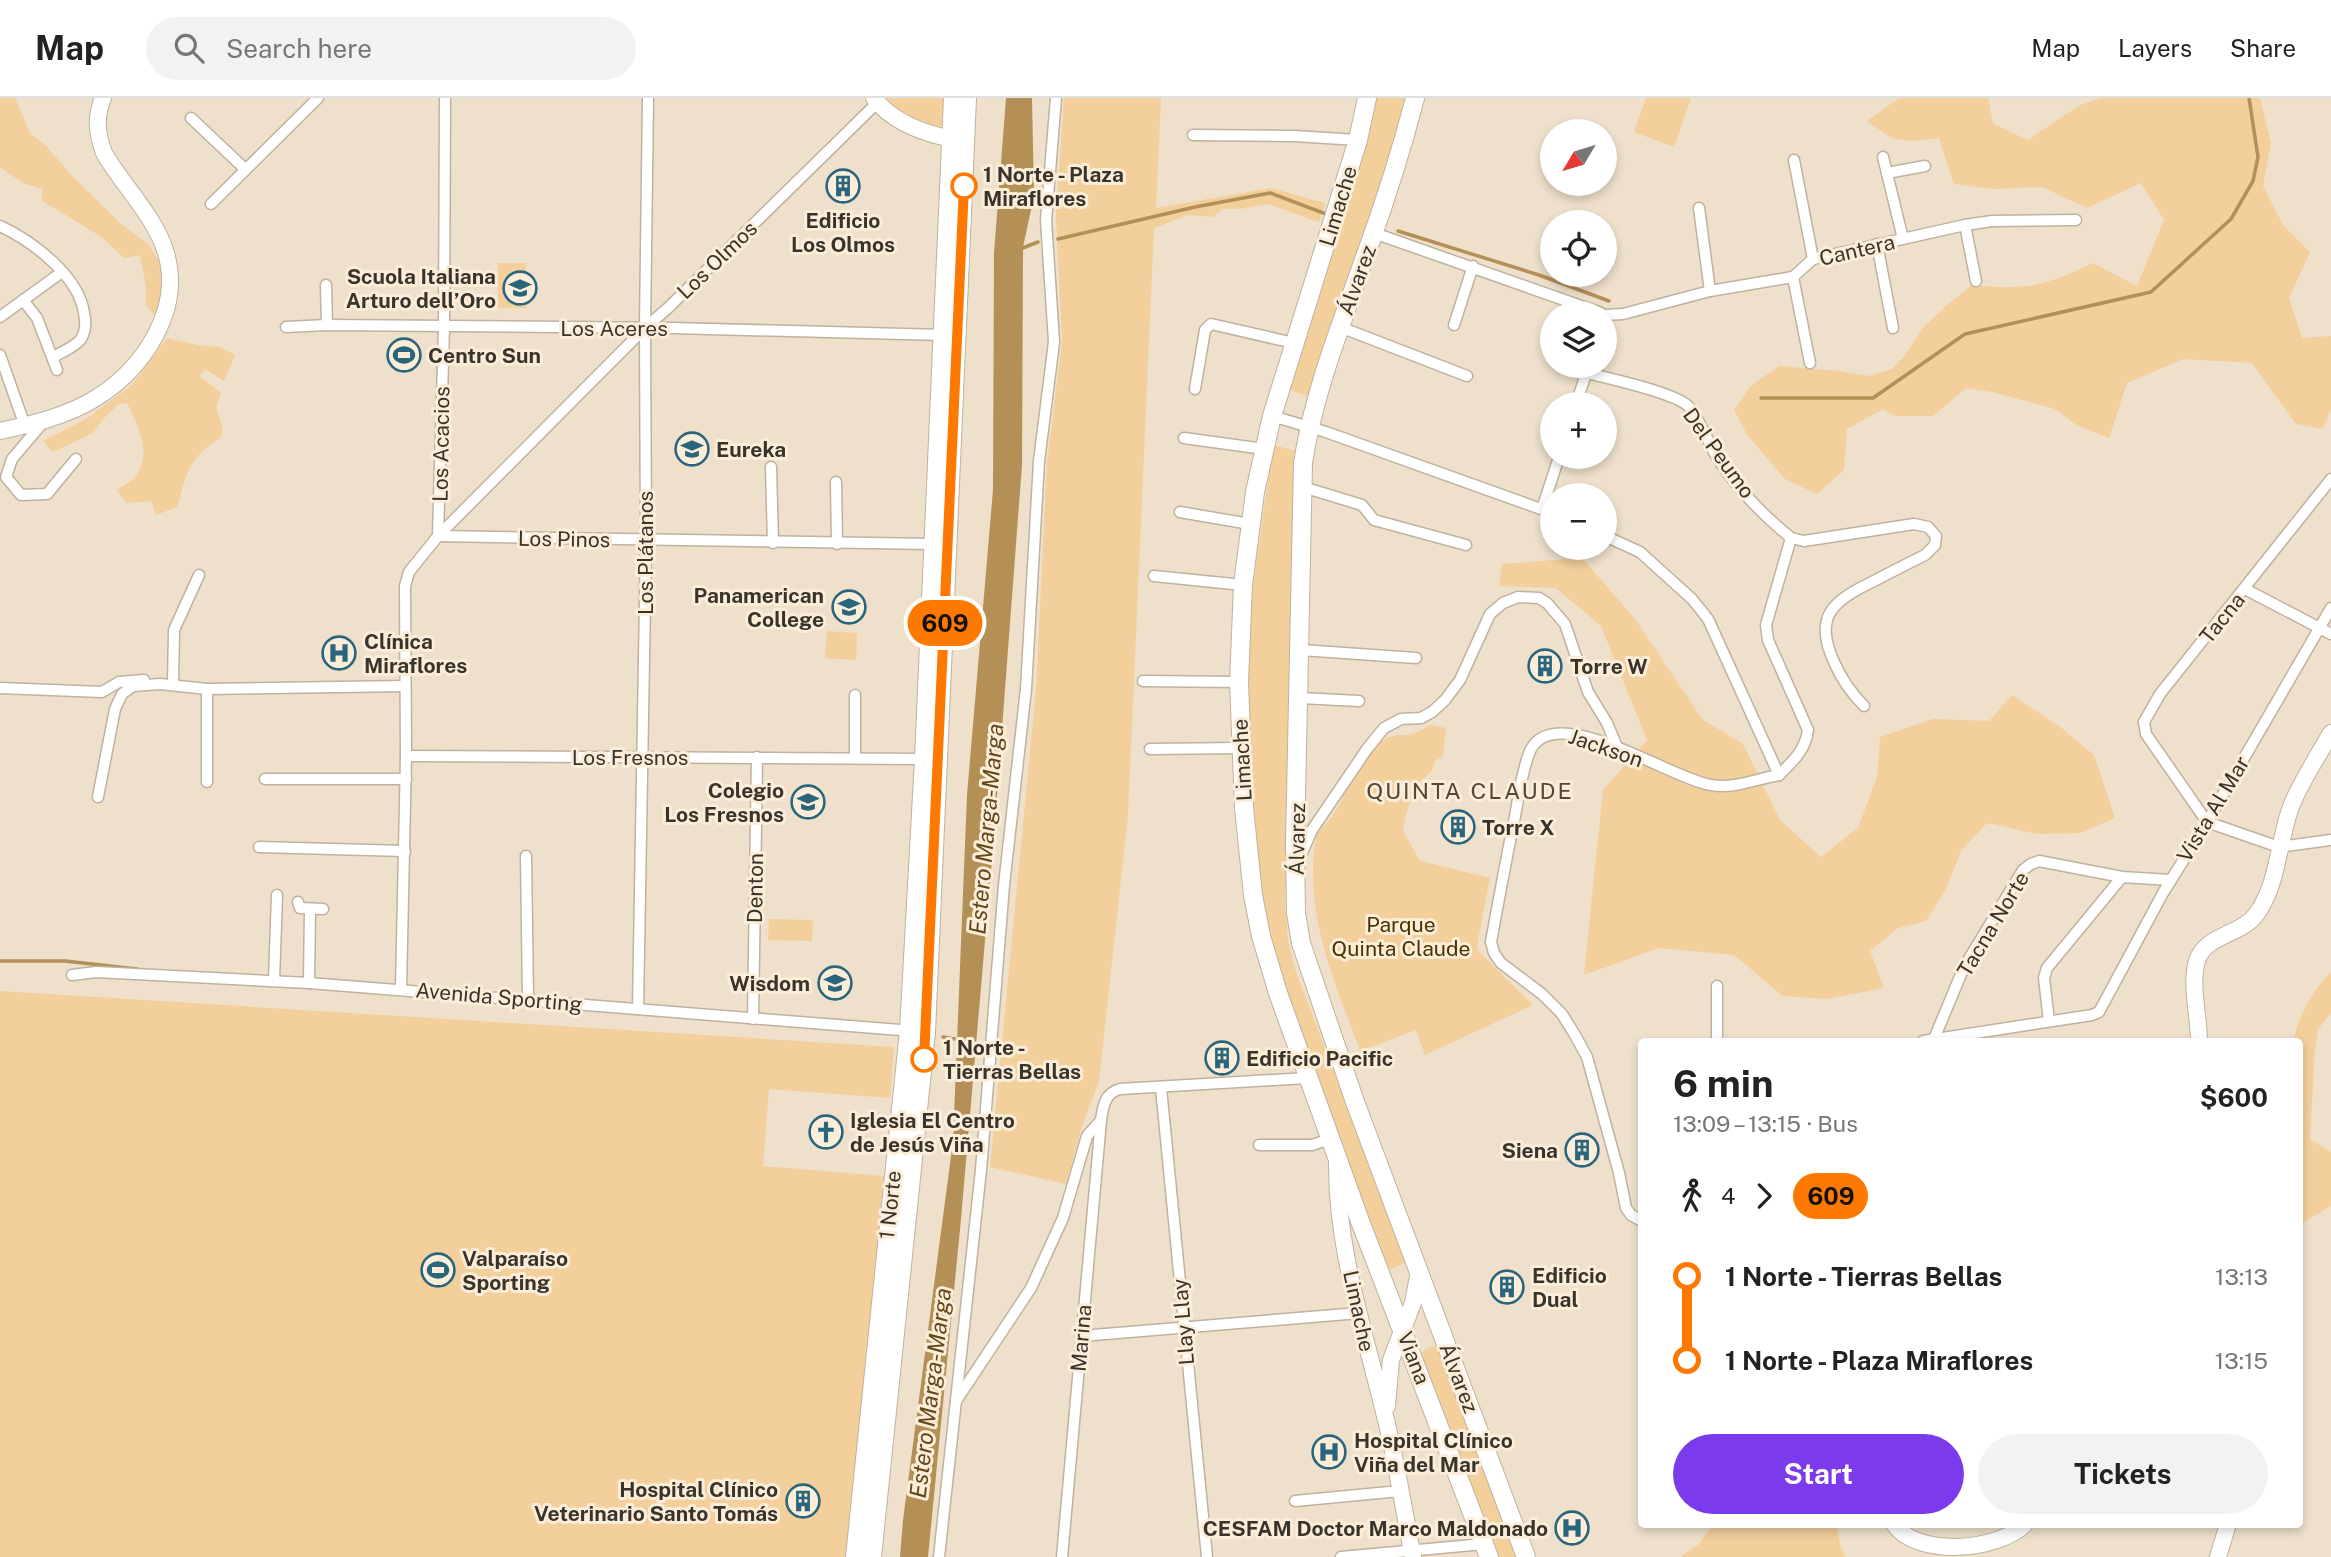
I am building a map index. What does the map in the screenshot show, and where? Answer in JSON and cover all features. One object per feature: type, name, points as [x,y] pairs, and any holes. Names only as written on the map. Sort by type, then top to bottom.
[{"type":"main road","name":"1 Norte","points":[[872,1557],[917,1032],[958,139],[953,98]]},
{"type":"main road","name":"1 Norte","points":[[855,1557],[917,1032],[932,544],[943,335],[958,139],[967,98]]},
{"type":"main road","name":"Limache","points":[[1337,1159],[1307,1078],[1261,936],[1252,883],[1241,748],[1239,682],[1243,585],[1250,524],[1264,449],[1358,139],[1367,98]]},
{"type":"main road","name":"Álvarez","points":[[1415,98],[1374,233],[1322,378],[1309,426],[1303,463],[1296,913],[1311,977],[1355,1101],[1526,1557]]},
{"type":"main road","name":"Viana","points":[[1337,1159],[1487,1551]]},
{"type":"street","points":[[0,431],[62,415],[111,387],[151,343],[166,311],[169,267],[166,252],[158,234],[104,153],[98,125],[98,110],[103,98]]},
{"type":"street","points":[[211,204],[318,98]]},
{"type":"street","name":"Los Acacios","points":[[438,536],[444,327],[445,98]]},
{"type":"street","name":"Los Plátanos","points":[[638,1009],[646,541],[648,98]]},
{"type":"street","points":[[939,1557],[981,1170],[1004,885],[1026,689],[1039,461],[1054,342],[1046,220],[1056,98]]},
{"type":"street","points":[[876,100],[892,116],[909,126],[930,135],[958,139]]},
{"type":"street","name":"Los Olmos","points":[[438,536],[876,100]]},
{"type":"street","points":[[191,118],[245,169]]},
{"type":"street","points":[[1193,135],[1358,139]]},
{"type":"street","points":[[1883,157],[1903,239]]},
{"type":"street","points":[[1794,160],[1813,258]]},
{"type":"street","points":[[1887,173],[1925,166]]},
{"type":"street","points":[[1699,208],[1710,291]]},
{"type":"street","name":"Cantera","points":[[1617,314],[1710,291],[1793,277],[1813,258],[1965,225],[1992,221],[2076,220]]},
{"type":"street","points":[[1965,225],[1976,281]]},
{"type":"street","points":[[0,226],[39,251],[74,283],[83,299],[86,324],[81,339],[53,357]]},
{"type":"street","name":"Cantera","points":[[1374,233],[1567,301]]},
{"type":"street","points":[[1877,244],[1893,328]]},
{"type":"street","points":[[1454,325],[1473,266]]},
{"type":"street","points":[[0,317],[62,272]]},
{"type":"street","points":[[1793,277],[1810,363]]},
{"type":"street","points":[[326,285],[327,325]]},
{"type":"street","points":[[23,300],[37,318],[57,370]]},
{"type":"street","points":[[1195,389],[1205,330],[1210,324],[1294,343]]},
{"type":"street","name":"Los Aceres","points":[[286,327],[327,325],[645,328],[943,335]]},
{"type":"street","points":[[1340,327],[1467,376]]},
{"type":"street","points":[[0,355],[24,426]]},
{"type":"street","name":"Del Peumo","points":[[1615,378],[1675,398],[1688,406],[1732,479],[1774,524],[1791,538]]},
{"type":"street","points":[[1272,416],[1309,426],[1540,508]]},
{"type":"street","points":[[46,419],[12,459],[6,477],[21,495],[47,494],[76,459]]},
{"type":"street","points":[[1184,438],[1264,449]]},
{"type":"street","points":[[771,467],[773,543]]},
{"type":"street","name":"Tacna","points":[[2207,822],[2164,763],[2146,734],[2144,722],[2160,694],[2331,479]]},
{"type":"street","points":[[836,482],[837,544]]},
{"type":"street","points":[[1303,488],[1362,505],[1374,520],[1466,545]]},
{"type":"street","points":[[1180,512],[1250,524]]},
{"type":"street","points":[[1617,542],[1640,552],[1692,599],[1708,619],[1779,775],[1806,744],[1808,730],[1768,640],[1766,625],[1791,538],[1804,541],[1914,524],[1927,527],[1936,536],[1935,545],[1925,555],[1843,596],[1826,622],[1828,650],[1844,685],[1864,706]]},
{"type":"street","points":[[401,989],[406,756],[405,586],[409,572],[438,536]]},
{"type":"street","name":"Los Pinos","points":[[438,536],[932,544]]},
{"type":"street","points":[[173,684],[174,630],[199,575]]},
{"type":"street","points":[[1154,576],[1243,585]]},
{"type":"street","points":[[2245,589],[2331,634]]},
{"type":"street","points":[[1296,868],[1312,830],[1384,728],[1401,719],[1421,718],[1445,701],[1460,680],[1490,614],[1503,603],[1518,597],[1539,598],[1547,603],[1565,624],[1588,692],[1607,723],[1617,747]]},
{"type":"street","name":"Vista Al Mar","points":[[2049,1021],[2099,1012],[2171,880],[2331,608]]},
{"type":"street","points":[[1301,650],[1416,658]]},
{"type":"street","points":[[0,688],[102,692],[119,681],[139,678],[160,684]]},
{"type":"street","points":[[1143,681],[1239,682]]},
{"type":"street","points":[[98,797],[118,701],[122,694],[133,687],[160,684],[206,689],[405,686]]},
{"type":"street","points":[[206,689],[207,782]]},
{"type":"street","points":[[855,695],[855,757]]},
{"type":"street","points":[[1300,698],[1359,701]]},
{"type":"street","name":"Jackson","points":[[1638,1219],[1626,1208],[1587,1057],[1562,1014],[1542,994],[1501,962],[1494,953],[1491,942],[1530,751],[1546,734],[1558,732],[1576,734],[1617,747],[1659,768],[1711,785],[1746,785],[1779,775]]},
{"type":"street","points":[[2199,1038],[2195,980],[2198,957],[2213,942],[2242,927],[2255,916],[2273,878],[2292,803],[2331,733]]},
{"type":"street","points":[[1150,749],[1241,748]]},
{"type":"street","name":"Los Fresnos","points":[[406,756],[924,759]]},
{"type":"street","name":"Denton","points":[[753,1019],[757,757]]},
{"type":"street","points":[[265,779],[405,779]]},
{"type":"street","points":[[2207,822],[2279,847],[2331,839]]},
{"type":"street","points":[[259,847],[405,851]]},
{"type":"street","points":[[526,856],[528,999]]},
{"type":"street","name":"Tacna Norte","points":[[1930,1038],[1964,967],[2023,870],[2039,861],[2122,877],[2171,880]]},
{"type":"street","points":[[1942,1038],[2049,1021],[2045,978],[2047,968],[2122,877]]},
{"type":"street","points":[[274,980],[277,895]]},
{"type":"street","points":[[298,902],[300,908],[323,909]]},
{"type":"street","points":[[309,983],[310,909]]},
{"type":"street","name":"Avenida Sporting","points":[[72,975],[96,972],[274,980],[917,1032]]},
{"type":"street","points":[[1717,986],[1717,1038]]},
{"type":"street","points":[[955,1403],[1031,1288],[1063,1218],[1087,1136],[1101,1120],[1105,1099],[1113,1091],[1307,1078]]},
{"type":"street","name":"Llay Llay","points":[[1161,1088],[1207,1557]]},
{"type":"street","name":"Marina","points":[[1062,1557],[1101,1120]]},
{"type":"street","points":[[1259,1145],[1312,1145],[1330,1139]]},
{"type":"street","name":"Limache","points":[[1337,1159],[1337,1186],[1343,1231],[1368,1356],[1386,1419],[1412,1553]]},
{"type":"street","name":"Limache","points":[[1386,1419],[1391,1360],[1415,1296],[1419,1271]]},
{"type":"street","points":[[1081,1336],[1359,1313]]},
{"type":"street","points":[[1368,1356],[1378,1361],[1391,1360]]},
{"type":"street","points":[[1295,1501],[1400,1491]]},
{"type":"street","points":[[1896,1528],[1911,1542],[1922,1547],[1948,1551],[1995,1542],[2010,1537],[2020,1528]]},
{"type":"street","points":[[2218,1557],[2227,1528]]},
{"type":"street","points":[[1341,1557],[1487,1551]]},
{"type":"green space","points":[[0,98],[15,98],[30,133],[46,146],[121,224],[148,244],[162,266],[163,292],[155,316],[146,305],[146,287],[140,255],[124,258],[103,238],[41,200],[43,189],[23,183],[0,167]]},
{"type":"green space","points":[[886,98],[946,98],[945,128],[913,118]]},
{"type":"green space","points":[[1064,98],[1161,98],[1156,208],[1271,188],[1325,203],[1319,222],[1268,204],[1222,209],[1213,217],[1188,215],[1154,228],[1128,815],[1099,1081],[1082,1126],[1066,1184],[990,1167],[1036,690],[1047,463],[1062,342],[1056,217]]},
{"type":"green space","points":[[1376,98],[1406,98],[1369,227],[1310,397],[1287,389],[1343,217]]},
{"type":"green space","points":[[1646,98],[1691,98],[1674,147],[1634,132]]},
{"type":"green space","points":[[1899,98],[1988,98],[1993,124],[2028,140],[2080,105],[2101,98],[2260,98],[2271,143],[2263,186],[2283,225],[2310,252],[2289,298],[2302,338],[2331,336],[2331,409],[2323,429],[2296,424],[2252,363],[2183,359],[2127,383],[2109,438],[2078,426],[2055,409],[1966,388],[1933,416],[1895,416],[1883,409],[1847,429],[1844,470],[1817,494],[1785,479],[1748,436],[1734,410],[1750,387],[1779,366],[1869,376],[1892,369],[1906,354],[1922,329],[1972,285],[2034,285],[2093,263],[2137,286],[2164,220],[2141,183],[2087,208],[2042,187],[1994,189],[1954,184],[1939,138],[1911,141],[1891,138],[1867,121]]},
{"type":"green space","points":[[498,263],[526,263],[526,308],[498,308]]},
{"type":"green space","points":[[167,338],[220,347],[235,355],[224,381],[205,369],[199,376],[221,393],[216,408],[222,433],[190,467],[177,507],[156,515],[151,501],[126,503],[117,490],[135,477],[143,459],[142,440],[127,403],[119,404],[93,433],[53,452],[43,441],[86,419],[132,385]]},
{"type":"green space","points":[[1273,445],[1297,451],[1295,641],[1285,902],[1288,941],[1295,969],[1406,1262],[1386,1272],[1271,953],[1260,899],[1251,809],[1242,664]]},
{"type":"green space","points":[[1584,560],[1635,619],[1703,720],[1743,744],[1780,820],[1821,857],[1858,828],[1877,777],[1880,737],[1933,719],[1989,721],[2012,695],[2059,726],[2094,755],[2115,818],[2080,833],[2038,834],[1987,823],[1961,851],[1945,891],[1926,921],[1898,928],[1870,951],[1884,988],[1826,999],[1783,996],[1734,955],[1659,948],[1584,975],[1603,790],[1647,740],[1601,626],[1556,588],[1499,586],[1502,564]]},
{"type":"green space","points":[[827,631],[857,633],[856,660],[825,658]]},
{"type":"green space","name":"Parque Quinta Claude","points":[[1430,725],[1446,728],[1443,756],[1435,761],[1432,771],[1415,786],[1403,831],[1420,861],[1490,878],[1477,945],[1479,952],[1533,1005],[1425,1055],[1416,1030],[1360,1051],[1331,971],[1317,917],[1313,861],[1317,833],[1335,812],[1369,752],[1383,740],[1416,733]]},
{"type":"green space","points":[[769,919],[813,920],[812,941],[768,940]]},
{"type":"green space","points":[[2331,972],[2331,1013],[2318,1029],[2315,1050],[2310,1139],[2331,1152],[2331,1206],[2303,1222],[2303,1038],[2295,1038],[2307,1004]]},
{"type":"green space","name":"Valparaíso Sporting","points":[[0,991],[894,1047],[890,1098],[769,1089],[763,1166],[884,1176],[849,1557],[0,1557]]},
{"type":"green space","points":[[1438,1345],[1518,1557],[1495,1557],[1419,1355]]},
{"type":"green space","points":[[1710,1528],[1837,1528],[1846,1557],[1682,1557],[1698,1545]]},
{"type":"water","name":"Estero Marga-Marga","points":[[1006,98],[1032,98],[1034,196],[1023,247],[1022,465],[993,848],[928,1557],[900,1557],[953,1141],[967,795],[993,490],[994,253]]},
{"type":"waterway","points":[[1761,398],[1873,398],[1965,334],[2151,292],[2231,219],[2253,181],[2258,157],[2249,98]]},
{"type":"waterway","points":[[1058,239],[1195,207],[1270,193],[1326,214]]},
{"type":"waterway","points":[[1398,231],[1539,275],[1609,301]]},
{"type":"waterway","points":[[1020,249],[1038,242]]},
{"type":"waterway","points":[[0,961],[65,961],[137,969]]},
{"type":"waterway","points":[[943,1037],[961,1040]]},
{"type":"bus line","name":"609","points":[[924,1059],[964,186]]},
{"type":"place","name":"Edificio Los Olmos","points":[[843,186]]},
{"type":"place","name":"1 Norte - Plaza Miraflores","points":[[964,186]]},
{"type":"place","name":"Scuola Italiana Arturo dell’Oro","points":[[520,288]]},
{"type":"place","name":"Centro Sun","points":[[404,355]]},
{"type":"place","name":"Eureka","points":[[692,449]]},
{"type":"place","name":"Panamerican College","points":[[849,607]]},
{"type":"place","name":"Clínica Miraflores","points":[[339,653]]},
{"type":"place","name":"Torre W","points":[[1545,666]]},
{"type":"place","name":"Colegio Los Fresnos","points":[[808,802]]},
{"type":"place","name":"Torre X","points":[[1458,827]]},
{"type":"place","name":"Wisdom","points":[[835,983]]},
{"type":"place","name":"Edificio Pacific","points":[[1222,1058]]},
{"type":"place","name":"1 Norte - Tierras Bellas","points":[[924,1059]]},
{"type":"place","name":"Iglesia El Centro de Jesús Viña","points":[[826,1132]]},
{"type":"place","name":"Siena","points":[[1582,1150]]},
{"type":"place","name":"Valparaíso Sporting","points":[[438,1270]]},
{"type":"place","name":"Edificio Dual","points":[[1507,1287]]},
{"type":"place","name":"Hospital Clínico Viña del Mar","points":[[1329,1452]]},
{"type":"place","name":"Hospital Clínico Veterinario Santo Tomás","points":[[803,1501]]},
{"type":"place","name":"CESFAM Doctor Marco Maldonado","points":[[1572,1528]]},
{"type":"district","name":"QUINTA CLAUDE","points":[[1470,790]]}]
